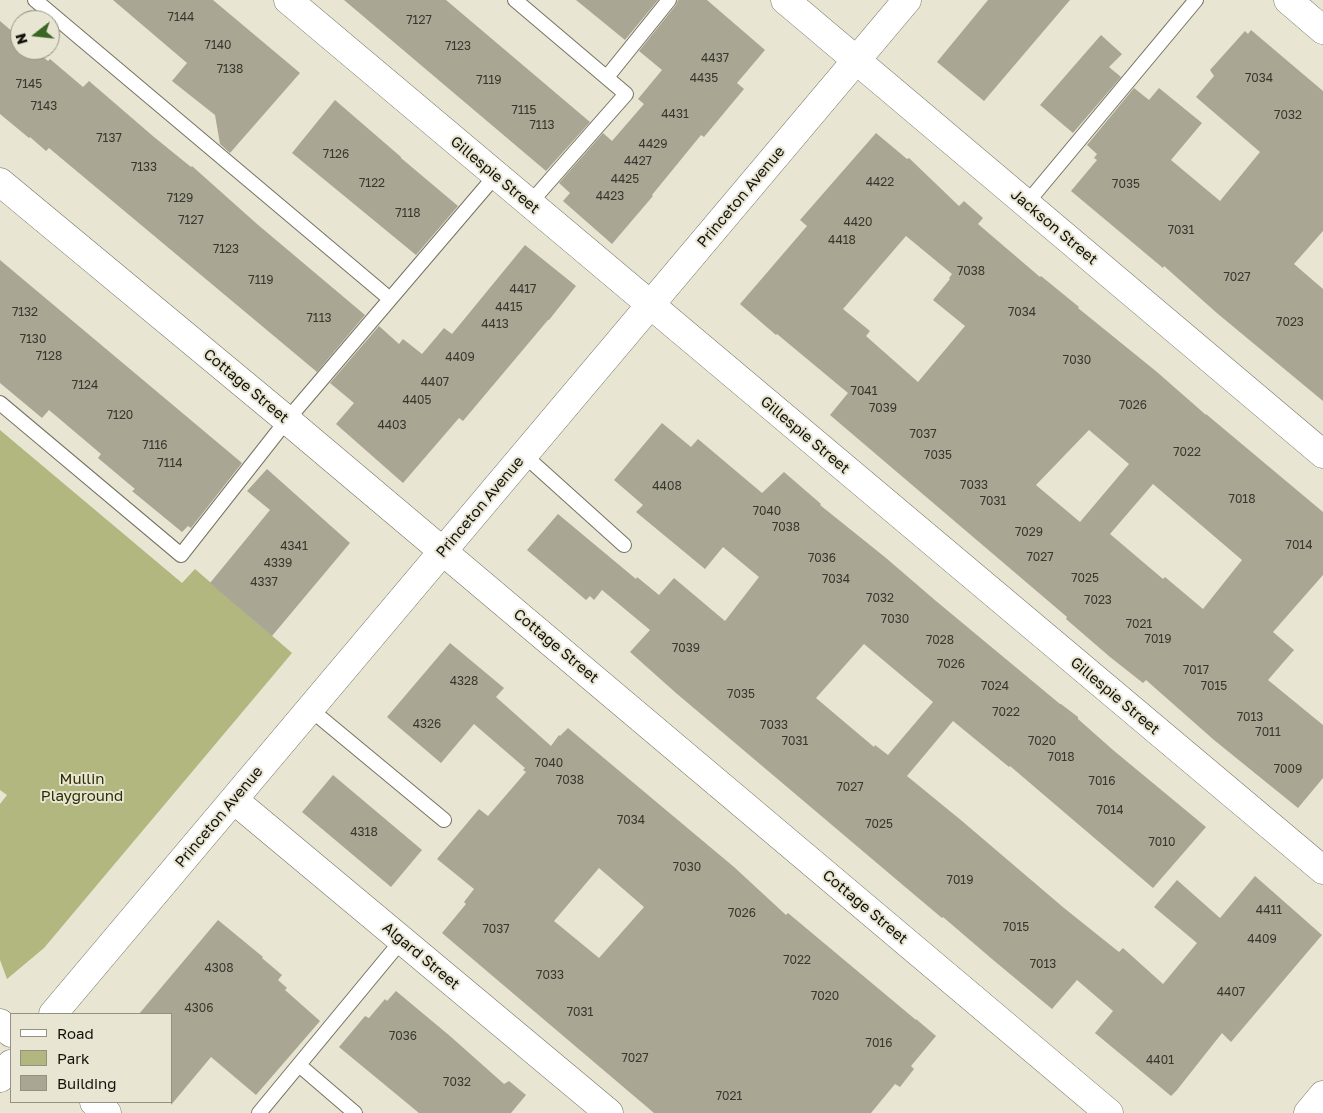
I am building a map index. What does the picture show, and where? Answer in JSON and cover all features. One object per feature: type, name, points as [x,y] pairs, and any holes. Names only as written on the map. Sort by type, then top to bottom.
[{"type":"street","name":"Gillespie Street","points":[[288,0],[1323,870]]},
{"type":"street","name":"Jackson Street","points":[[785,0],[1323,454]]},
{"type":"street","name":"Princeton Avenue","points":[[54,1013],[907,0]]},
{"type":"street","points":[[1288,0],[1323,30]]},
{"type":"street","name":"Cottage Street","points":[[0,182],[287,420],[1109,1113]]},
{"type":"street","name":"Algard Street","points":[[234,800],[609,1113]]},
{"type":"street","points":[[0,1023],[10,1032]]},
{"type":"street","points":[[0,1078],[10,1065]]},
{"type":"street","points":[[1308,1113],[1323,1095]]},
{"type":"street","points":[[95,1103],[107,1113]]},
{"type":"lane","points":[[35,0],[390,299]]},
{"type":"lane","points":[[515,0],[626,94],[530,204]]},
{"type":"lane","points":[[607,77],[669,0]]},
{"type":"lane","points":[[1026,204],[1196,0]]},
{"type":"lane","points":[[0,403],[181,555],[287,420],[496,175]]},
{"type":"lane","points":[[524,455],[624,545]]},
{"type":"lane","points":[[310,709],[444,820]]},
{"type":"lane","points":[[259,1113],[402,940]]},
{"type":"lane","points":[[299,1065],[355,1113]]},
{"type":"green space","name":"Mullin Playground","points":[[0,430],[182,583],[195,569],[292,653],[44,948],[7,979],[0,960],[0,804],[7,795],[0,790]]},
{"type":"building","points":[[113,0],[213,0],[300,73],[230,153],[220,144],[215,115],[172,81],[187,63]]},
{"type":"building","points":[[344,0],[446,0],[590,122],[546,171]]},
{"type":"building","points":[[576,0],[658,0],[625,40]]},
{"type":"building","points":[[678,0],[707,0],[765,50],[737,83],[744,89],[704,137],[701,135],[612,244],[563,201],[570,193],[559,183],[603,133],[612,141],[644,104],[638,99],[662,70],[639,51]]},
{"type":"building","points":[[988,0],[1070,0],[984,101],[937,62]]},
{"type":"building","points":[[0,21],[10,30],[10,60],[51,60],[83,87],[89,81],[154,137],[192,166],[257,224],[365,315],[317,372],[49,148],[46,151],[0,114]]},
{"type":"building","points":[[1251,30],[1323,91],[1323,231],[1294,264],[1323,289],[1323,401],[1218,314],[1164,266],[1163,268],[1071,191],[1097,160],[1094,158],[1097,154],[1087,145],[1134,88],[1149,100],[1159,88],[1202,123],[1171,160],[1220,201],[1260,152],[1196,97],[1214,76],[1210,70],[1245,31],[1248,34]]},
{"type":"building","points":[[1101,35],[1122,54],[1109,67],[1121,77],[1073,133],[1040,105]]},
{"type":"building","points":[[335,100],[458,206],[416,255],[292,153]]},
{"type":"building","points":[[876,133],[907,159],[909,158],[959,206],[964,201],[983,218],[978,224],[1323,512],[1323,575],[1273,632],[1294,650],[1268,680],[1323,725],[1323,778],[1298,808],[1214,740],[1146,680],[1143,683],[1110,657],[1066,619],[1067,617],[830,415],[848,393],[740,304],[807,226],[800,220]],"holes":[[[906,236],[952,274],[933,300],[965,326],[918,382],[866,336],[870,331],[843,309]],[[1089,430],[1129,464],[1080,522],[1036,485]],[[1153,484],[1242,560],[1203,609],[1165,577],[1163,579],[1110,534]]]},
{"type":"building","points":[[525,245],[576,286],[463,421],[459,418],[403,483],[336,424],[354,403],[330,383],[379,326],[399,344],[403,339],[422,354],[444,328],[452,334]]},
{"type":"building","points":[[0,260],[242,463],[191,528],[188,526],[182,532],[132,491],[135,489],[98,458],[101,454],[49,410],[42,418],[0,383]]},
{"type":"building","points":[[662,423],[691,447],[698,439],[762,493],[784,472],[820,505],[1078,717],[1113,750],[1206,827],[1153,888],[1010,766],[953,721],[907,776],[1064,908],[1119,952],[1123,948],[1163,984],[1197,943],[1154,907],[1177,880],[1220,918],[1255,876],[1322,935],[1231,1042],[1222,1033],[1171,1096],[1095,1033],[1113,1011],[1077,980],[1052,1009],[904,886],[630,652],[650,630],[602,590],[594,600],[590,596],[586,600],[527,550],[558,514],[636,579],[637,577],[659,595],[674,578],[725,621],[759,577],[723,547],[705,569],[636,512],[643,505],[614,480]],"holes":[[[864,644],[933,702],[888,755],[875,745],[874,747],[816,698]]]},
{"type":"building","points":[[267,469],[350,543],[272,636],[210,583],[270,510],[247,491]]},
{"type":"building","points":[[450,643],[504,688],[496,697],[551,746],[559,735],[568,728],[734,867],[786,915],[788,913],[936,1036],[911,1066],[914,1069],[900,1087],[895,1084],[871,1113],[654,1113],[442,933],[466,904],[464,902],[474,889],[437,859],[479,809],[488,816],[526,772],[523,770],[525,768],[474,724],[441,763],[387,717]],"holes":[[[599,868],[644,907],[599,958],[554,921]]]},
{"type":"building","points":[[333,775],[422,850],[391,887],[302,812]]},
{"type":"building","points":[[218,920],[282,975],[278,980],[287,988],[285,990],[320,1021],[256,1095],[211,1057],[171,1105],[172,1013],[140,1013]]},
{"type":"building","points":[[396,991],[504,1084],[509,1081],[526,1095],[511,1113],[419,1113],[339,1047],[365,1016],[369,1018],[385,999],[387,1001]]}]
